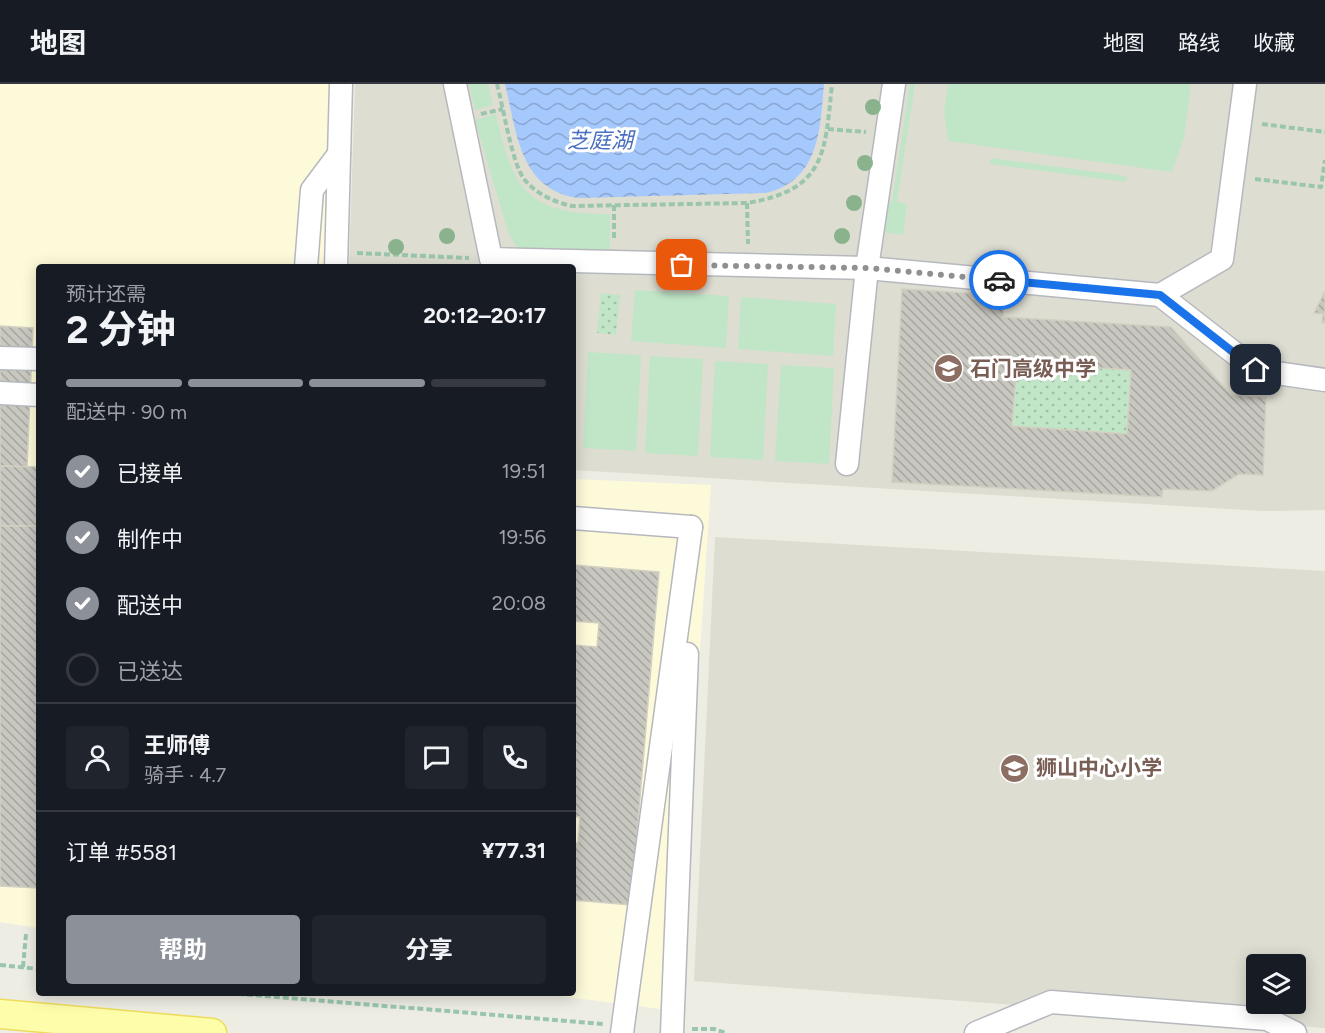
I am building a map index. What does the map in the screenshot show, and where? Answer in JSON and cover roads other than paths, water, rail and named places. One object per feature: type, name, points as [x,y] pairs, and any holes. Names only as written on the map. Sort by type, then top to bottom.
[{"type":"main road","points":[[0,1014],[212,1033]]},
{"type":"lane","points":[[336,264],[341,84]]},
{"type":"lane","points":[[455,84],[491,263],[867,268],[1160,295],[1256,370],[1325,380]]},
{"type":"lane","points":[[847,464],[867,268],[894,84]]},
{"type":"lane","points":[[1160,295],[1222,259],[1245,84]]},
{"type":"lane","points":[[306,264],[312,190],[339,154]]},
{"type":"lane","points":[[0,358],[36,359]]},
{"type":"lane","points":[[0,393],[36,394]]},
{"type":"lane","points":[[576,518],[691,527]]},
{"type":"lane","points":[[614,1029],[691,527]]},
{"type":"lane","points":[[672,1033],[691,527]]},
{"type":"lane","points":[[976,1033],[1051,1002],[1267,1019],[1295,1033]]},
{"type":"water","name":"芝庭湖","points":[[505,84],[824,84],[821,118],[814,150],[807,165],[797,177],[784,186],[766,193],[579,198],[559,193],[544,184],[532,171],[518,139]]},
{"type":"place","name":"石门高级中学","points":[[949,369]]},
{"type":"place","name":"狮山中心小学","points":[[1015,768]]}]
